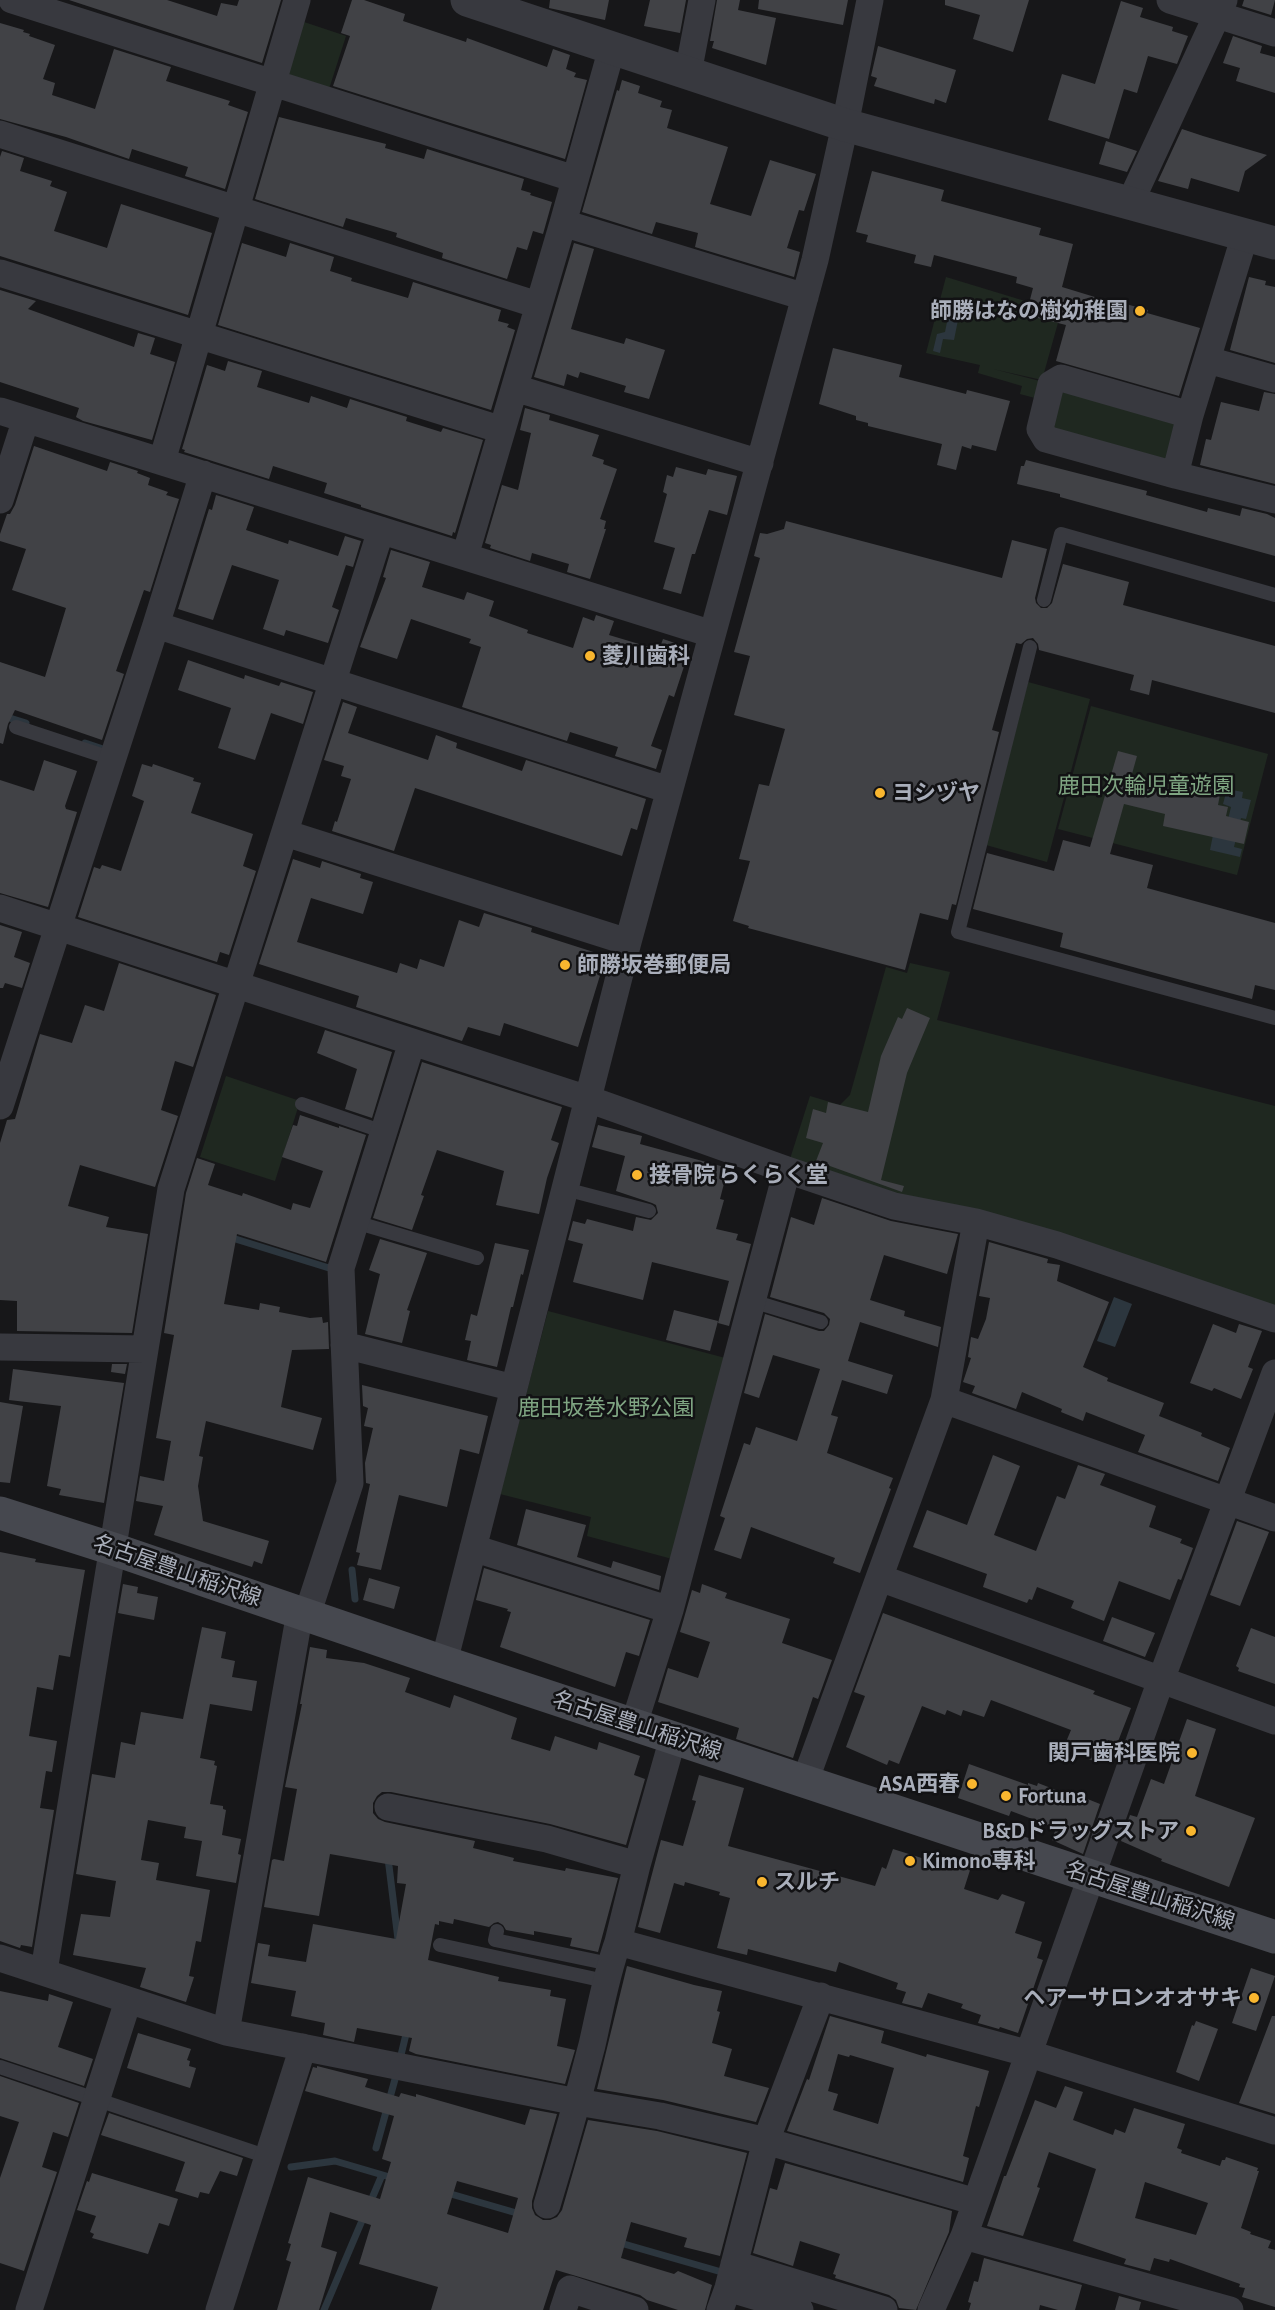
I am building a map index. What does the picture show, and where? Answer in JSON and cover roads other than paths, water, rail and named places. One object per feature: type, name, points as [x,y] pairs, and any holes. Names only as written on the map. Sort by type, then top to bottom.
[{"type":"main road","name":"名古屋豊山稲沢線","points":[[0,1513],[1275,1937]]},
{"type":"street","points":[[12,0],[575,179]]},
{"type":"street","points":[[162,461],[297,0]]},
{"type":"street","points":[[467,0],[512,7],[612,48],[845,125],[1260,239],[1176,406],[1175,475]]},
{"type":"street","points":[[688,73],[702,0]]},
{"type":"street","points":[[444,1662],[628,942],[805,297],[845,125],[870,0]]},
{"type":"street","points":[[1170,0],[1221,7],[1275,33]]},
{"type":"street","points":[[1130,203],[1221,7]]},
{"type":"street","points":[[465,556],[563,224],[612,48]]},
{"type":"street","points":[[0,134],[538,305]]},
{"type":"street","points":[[563,224],[805,297]]},
{"type":"street","points":[[0,273],[502,430]]},
{"type":"street","points":[[1201,359],[1275,379]]},
{"type":"street","points":[[1176,406],[1061,378],[1051,384],[1040,429],[1046,439],[1275,500]]},
{"type":"street","points":[[514,388],[760,463]]},
{"type":"street","points":[[0,411],[712,634]]},
{"type":"street","points":[[0,500],[26,419]]},
{"type":"street","points":[[0,1106],[203,474]]},
{"type":"street","points":[[44,1971],[171,1189],[381,530]]},
{"type":"street","points":[[156,625],[669,790]]},
{"type":"street","points":[[285,833],[628,942]]},
{"type":"street","points":[[0,908],[588,1099],[894,1206],[976,1222],[1057,1245],[1275,1318]]},
{"type":"street","points":[[226,2031],[304,1613],[350,1483],[341,1268],[412,1041]]},
{"type":"street","points":[[634,1725],[670,1610],[787,1170]]},
{"type":"street","points":[[805,1781],[944,1400],[976,1222]]},
{"type":"street","points":[[344,1345],[514,1388]]},
{"type":"street","points":[[0,1347],[145,1349]]},
{"type":"street","points":[[931,2310],[964,2236],[1161,1680],[1275,1373]]},
{"type":"street","points":[[944,1400],[1275,1518]]},
{"type":"street","points":[[473,1548],[670,1610]]},
{"type":"street","points":[[880,1578],[1275,1721]]},
{"type":"street","points":[[547,2205],[577,2102],[611,1962],[673,1738]]},
{"type":"street","points":[[388,1807],[547,1839],[637,1865]]},
{"type":"street","points":[[0,1958],[226,2031],[577,2102],[660,2116],[766,2141],[976,2202]]},
{"type":"street","points":[[611,1962],[820,1996],[1030,2054],[1275,2131]]},
{"type":"street","points":[[727,2287],[766,2141],[820,1996]]},
{"type":"street","points":[[29,2310],[128,2001]]},
{"type":"street","points":[[219,2310],[303,2047]]},
{"type":"street","points":[[964,2236],[1230,2310]]},
{"type":"street","points":[[727,2287],[800,2310]]},
{"type":"street","points":[[727,2287],[884,2310]]},
{"type":"street","points":[[562,2310],[570,2289],[635,2310]]},
{"type":"lane","points":[[1044,600],[1061,534],[1275,595]]},
{"type":"lane","points":[[1030,647],[958,932],[1275,1018]]},
{"type":"lane","points":[[16,727],[112,759]]},
{"type":"lane","points":[[302,1104],[384,1132]]},
{"type":"lane","points":[[565,1189],[649,1211]]},
{"type":"lane","points":[[355,1222],[477,1258]]},
{"type":"lane","points":[[752,1301],[821,1322]]},
{"type":"lane","points":[[497,1931],[495,1940],[611,1962]]},
{"type":"lane","points":[[440,1945],[611,1962]]},
{"type":"lane","points":[[0,2067],[268,2157]]},
{"type":"waterway","points":[[0,715],[26,723]]},
{"type":"waterway","points":[[85,743],[106,750]]},
{"type":"waterway","points":[[229,1237],[329,1268]]},
{"type":"waterway","points":[[352,1570],[355,1599]]},
{"type":"waterway","points":[[388,1858],[398,1939]]},
{"type":"waterway","points":[[401,2055],[407,2030]]},
{"type":"waterway","points":[[376,2148],[397,2072]]},
{"type":"waterway","points":[[291,2167],[335,2161],[393,2178]]},
{"type":"waterway","points":[[370,2203],[382,2175]]},
{"type":"waterway","points":[[444,2192],[520,2214]]},
{"type":"waterway","points":[[324,2310],[364,2216]]},
{"type":"waterway","points":[[617,2242],[725,2273]]},
{"type":"place","name":"師勝はなの樹幼稚園","points":[[1140,311]]},
{"type":"place","name":"菱川歯科","points":[[590,656]]},
{"type":"place","name":"ヨシヅヤ","points":[[880,793]]},
{"type":"place","name":"師勝坂巻郵便局","points":[[565,965]]},
{"type":"place","name":"接骨院 らくらく堂","points":[[637,1175]]},
{"type":"place","name":"関戸歯科医院","points":[[1192,1753]]},
{"type":"place","name":"ASA西春","points":[[972,1784]]},
{"type":"place","name":"Fortuna","points":[[1006,1796]]},
{"type":"place","name":"B&Dドラッグストア","points":[[1191,1831]]},
{"type":"place","name":"Kimono専科","points":[[910,1861]]},
{"type":"place","name":"スルチ","points":[[762,1882]]},
{"type":"place","name":"ヘアーサロンオオサキ","points":[[1254,1998]]},
{"type":"park label","name":"鹿田次輪児童遊園","points":[[1146,786]]},
{"type":"park label","name":"鹿田坂巻水野公園","points":[[606,1408]]}]
